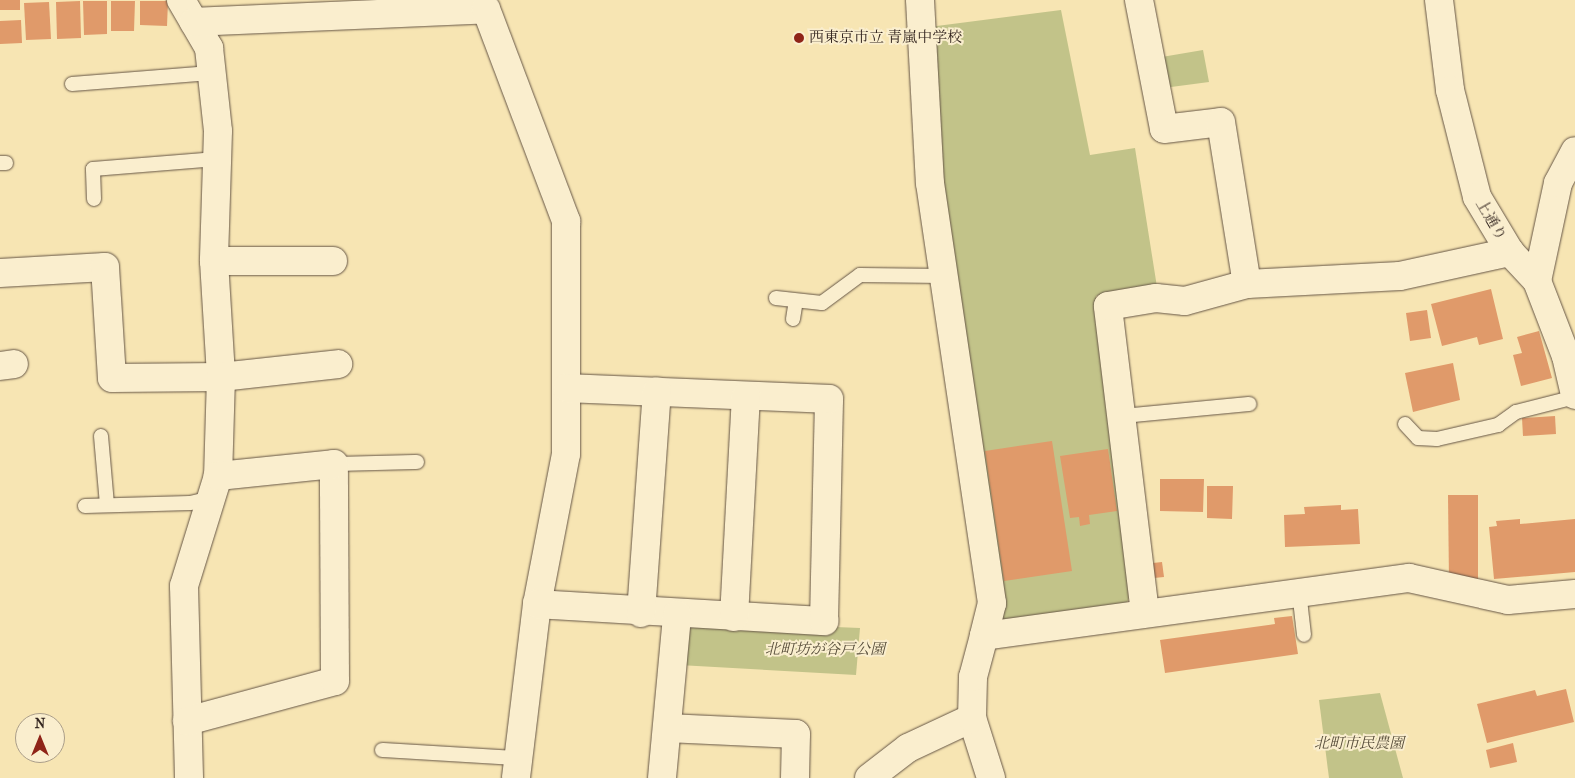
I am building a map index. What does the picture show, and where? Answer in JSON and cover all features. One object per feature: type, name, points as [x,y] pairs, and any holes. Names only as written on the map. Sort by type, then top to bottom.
[{"type":"street","points":[[920,0],[930,183],[992,603],[973,677],[972,718],[992,778]]},
{"type":"street","points":[[1139,0],[1164,129],[1221,122],[1247,284]]},
{"type":"street","name":"上通り","points":[[1439,0],[1450,90],[1477,197],[1510,252],[1537,281],[1570,354],[1575,396]]},
{"type":"street","points":[[189,778],[184,586],[215,487],[221,377],[214,261],[217,159],[209,48],[188,11],[486,10],[566,221],[566,454],[537,604],[516,768]]},
{"type":"street","points":[[1537,281],[1558,183],[1575,151]]},
{"type":"street","points":[[1144,613],[1108,306],[1156,298],[1185,301],[1247,284],[1400,276],[1510,252]]},
{"type":"street","points":[[214,261],[333,261]]},
{"type":"street","points":[[0,272],[105,266],[112,378],[221,377],[338,364]]},
{"type":"street","points":[[537,604],[641,613],[824,622],[829,399],[567,388]]},
{"type":"street","points":[[641,613],[657,392]]},
{"type":"street","points":[[734,617],[746,396]]},
{"type":"street","points":[[188,721],[335,681],[334,464],[215,487]]},
{"type":"street","points":[[984,636],[1299,591],[1409,578],[1508,600],[1575,594]]},
{"type":"street","points":[[662,778],[677,615]]},
{"type":"street","points":[[869,778],[908,748],[972,718]]},
{"type":"street","points":[[667,728],[796,734],[795,778]]},
{"type":"lane","points":[[72,84],[211,73]]},
{"type":"lane","points":[[94,199],[93,169],[217,159]]},
{"type":"lane","points":[[776,298],[822,303],[860,275],[943,276]]},
{"type":"lane","points":[[793,319],[796,301]]},
{"type":"lane","points":[[1405,424],[1418,438],[1437,439],[1498,425],[1516,412],[1575,396]]},
{"type":"lane","points":[[1122,416],[1249,404]]},
{"type":"lane","points":[[101,436],[107,504]]},
{"type":"lane","points":[[334,464],[417,462]]},
{"type":"lane","points":[[84,506],[190,503],[215,487]]},
{"type":"lane","points":[[1299,591],[1304,635]]},
{"type":"lane","points":[[382,750],[516,768]]},
{"type":"green space","points":[[1061,10],[1090,155],[1135,148],[1157,287],[1096,296],[1130,596],[1125,606],[1005,626],[997,617],[938,183],[929,27]]},
{"type":"green space","points":[[1203,50],[1209,82],[1156,89],[1150,59]]},
{"type":"green space","name":"北町坊が谷戸公園","points":[[683,621],[860,628],[856,675],[679,665]]},
{"type":"green space","name":"北町市民農園","points":[[1380,693],[1403,778],[1329,778],[1319,700]]},
{"type":"building","points":[[0,0],[20,0],[20,10],[0,10]]},
{"type":"building","points":[[80,1],[81,38],[57,39],[56,2]]},
{"type":"building","points":[[83,1],[107,1],[107,34],[84,35]]},
{"type":"building","points":[[111,1],[135,1],[134,31],[111,31]]},
{"type":"building","points":[[140,1],[168,1],[167,26],[140,25]]},
{"type":"building","points":[[49,2],[51,39],[26,40],[24,3]]},
{"type":"building","points":[[21,20],[22,43],[0,44],[0,21]]},
{"type":"building","points":[[1491,289],[1503,339],[1479,345],[1477,337],[1442,346],[1431,304]]},
{"type":"building","points":[[1427,310],[1431,338],[1410,341],[1406,313]]},
{"type":"building","points":[[1539,331],[1552,378],[1521,386],[1513,355],[1522,353],[1517,337]]},
{"type":"building","points":[[1453,363],[1460,400],[1413,412],[1405,373]]},
{"type":"building","points":[[1555,416],[1556,434],[1523,436],[1522,418]]},
{"type":"building","points":[[1052,441],[1072,571],[1004,581],[985,451]]},
{"type":"building","points":[[1108,449],[1117,511],[1089,515],[1090,524],[1080,526],[1079,517],[1070,518],[1060,456]]},
{"type":"building","points":[[1160,479],[1204,479],[1203,512],[1160,511]]},
{"type":"building","points":[[1207,486],[1233,486],[1232,519],[1207,518]]},
{"type":"building","points":[[1448,495],[1478,495],[1478,581],[1449,581]]},
{"type":"building","points":[[1341,505],[1341,510],[1358,509],[1360,544],[1285,547],[1284,515],[1305,514],[1304,507]]},
{"type":"building","points":[[1520,519],[1520,524],[1575,519],[1575,572],[1494,579],[1489,527],[1497,526],[1496,521]]},
{"type":"building","points":[[1162,562],[1164,577],[1154,578],[1153,563]]},
{"type":"building","points":[[1292,616],[1298,654],[1165,673],[1160,640],[1275,624],[1274,618]]},
{"type":"building","points":[[1566,689],[1574,722],[1487,743],[1477,704],[1535,690],[1537,696]]},
{"type":"building","points":[[1513,743],[1517,762],[1490,768],[1486,750]]},
{"type":"place","name":"西東京市立 青嵐中学校","points":[[799,38]]}]
